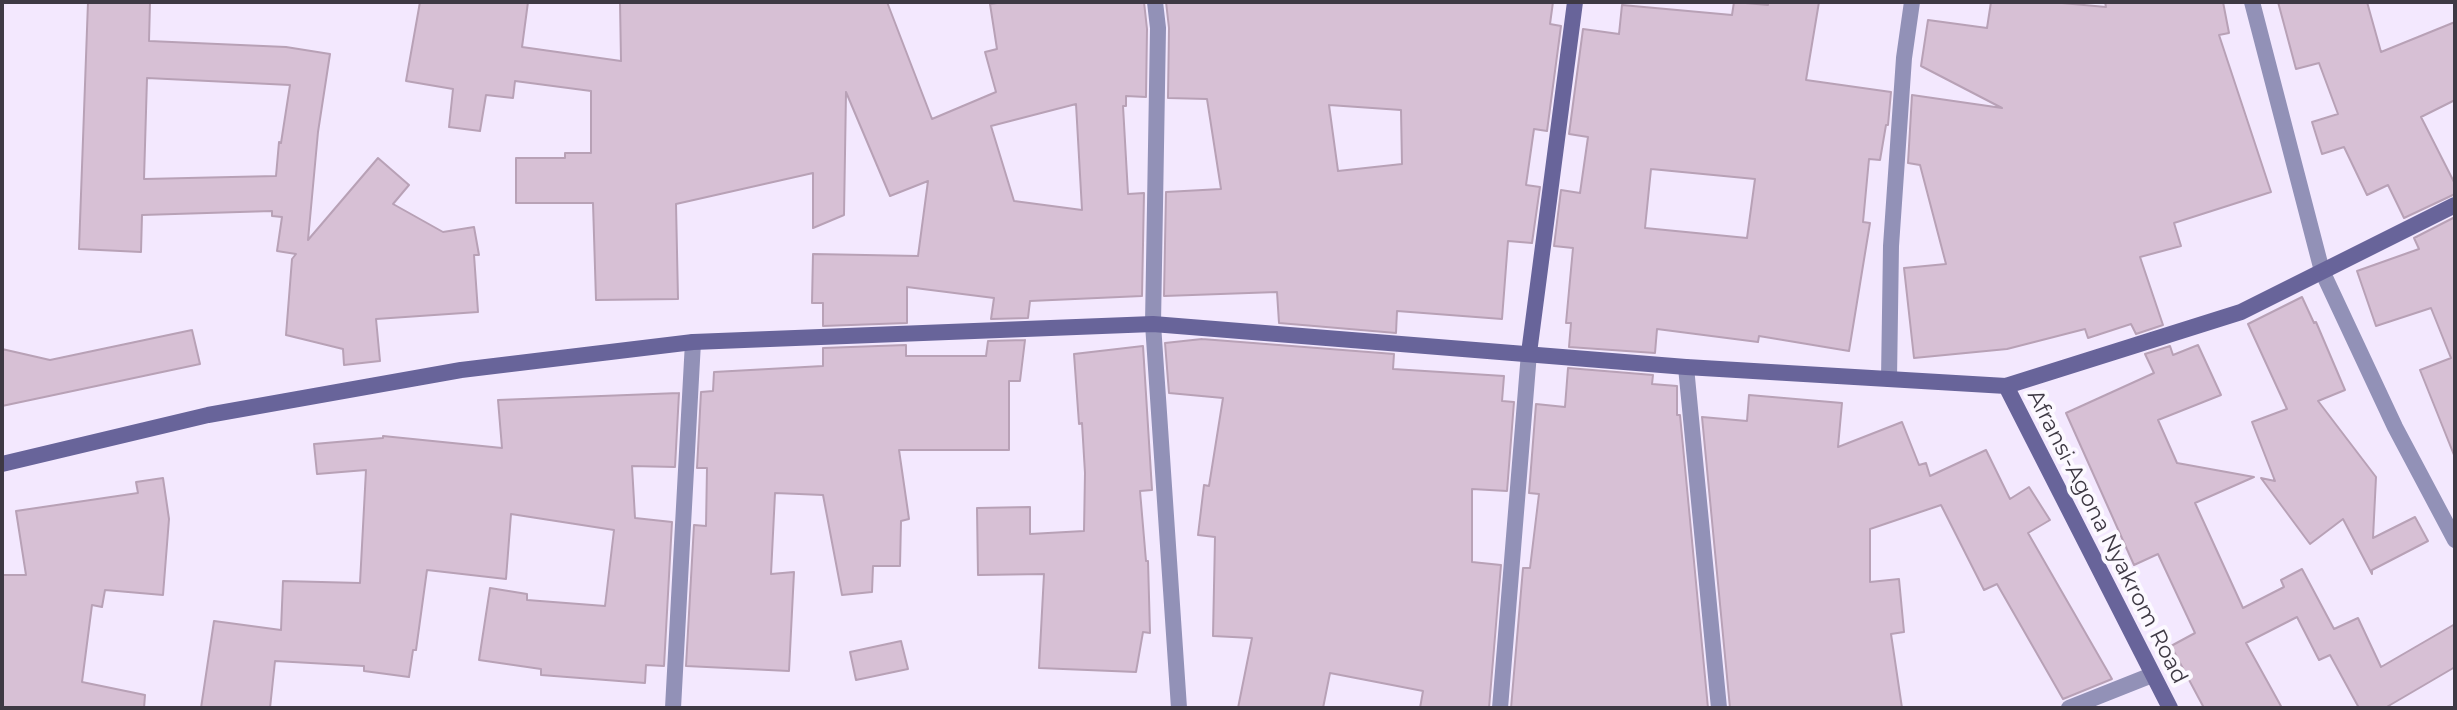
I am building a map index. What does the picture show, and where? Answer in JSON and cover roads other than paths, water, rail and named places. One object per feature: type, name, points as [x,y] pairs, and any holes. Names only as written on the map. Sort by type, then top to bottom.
[{"type":"street","points":[[1155,2],[1158,28],[1153,324],[1179,708]]},
{"type":"street","points":[[1500,708],[1529,353],[1575,2]]},
{"type":"street","points":[[1889,379],[1891,246],[1904,58],[1912,2]]},
{"type":"street","points":[[2252,2],[2322,271],[2395,427],[2455,540]]},
{"type":"street","points":[[2,464],[208,415],[461,370],[693,342],[1153,324],[1686,367],[2006,386],[2241,312],[2455,205]]},
{"type":"street","points":[[673,708],[693,342]]},
{"type":"street","points":[[1686,367],[1719,708]]},
{"type":"street","name":"Afransi-Agona Nyakrom Road","points":[[2006,386],[2170,708]]},
{"type":"street","points":[[2069,708],[2152,675]]}]
